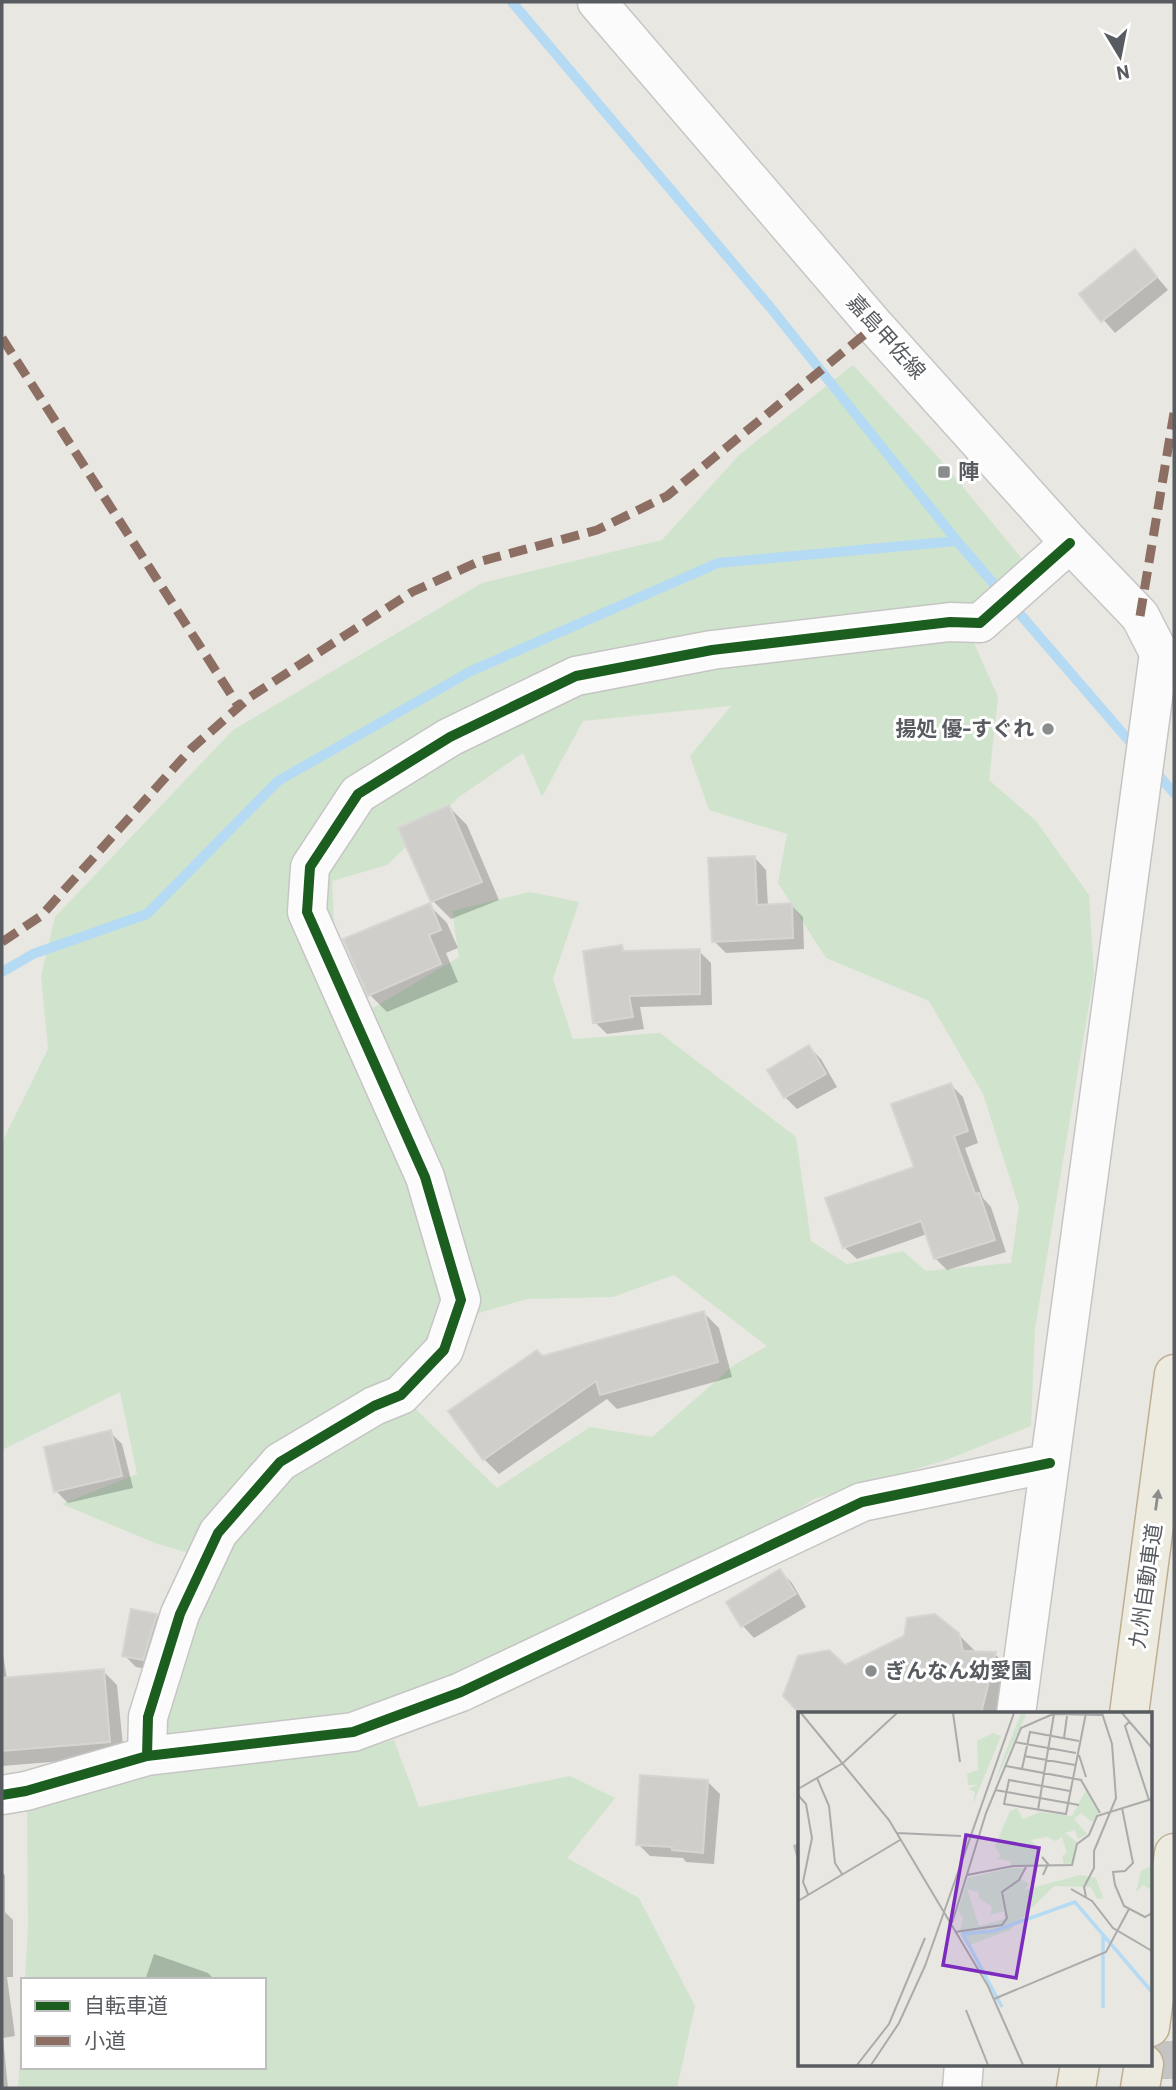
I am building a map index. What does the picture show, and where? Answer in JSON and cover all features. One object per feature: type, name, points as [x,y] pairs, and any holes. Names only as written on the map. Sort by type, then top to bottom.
[{"type":"highway","name":"九州自動車道","points":[[1129,1712],[1174,1374]]},
{"type":"highway","points":[[1152,2012],[1174,1853]]},
{"type":"highway","points":[[1076,2088],[1080,2066]]},
{"type":"highway","points":[[1140,2088],[1144,2066]]},
{"type":"street","name":"嘉島甲佐線","points":[[597,2],[875,326],[1057,555],[1140,616],[1166,662]]},
{"type":"street","points":[[147,1756],[148,1717],[180,1614],[218,1533],[280,1462],[374,1406],[401,1395],[444,1350],[461,1300],[425,1177],[307,912],[310,867],[358,794],[450,737],[576,676],[712,650],[950,622],[980,623],[1057,555]]},
{"type":"street","points":[[1016,1712],[1139,797],[1166,662]]},
{"type":"street","points":[[2,1795],[26,1791],[147,1756],[353,1732],[461,1692],[862,1502],[1049,1463]]},
{"type":"street","points":[[962,2088],[964,2066]]},
{"type":"green space","points":[[853,365],[939,458],[1023,560],[969,632],[998,697],[989,780],[1036,821],[1089,895],[1094,975],[1035,1329],[1031,1426],[946,1460],[814,1499],[735,1549],[545,1639],[380,1704],[256,1733],[177,1739],[155,1731],[218,1562],[155,1543],[62,1504],[137,1474],[120,1392],[2,1450],[2,1142],[48,1049],[41,976],[55,917],[233,730],[482,583],[662,540],[740,454]],"holes":[[[731,706],[690,756],[709,810],[787,834],[778,883],[826,958],[929,1001],[983,1094],[1019,1207],[1011,1263],[926,1271],[903,1251],[847,1264],[811,1241],[796,1137],[660,1033],[573,1039],[553,979],[579,902],[530,892],[452,911],[459,957],[373,1008],[296,936],[334,920],[332,881],[387,865],[459,797],[523,753],[542,797],[583,721]],[[674,1275],[767,1346],[734,1365],[652,1437],[590,1427],[497,1488],[401,1395],[472,1315],[527,1299],[613,1297]]]},
{"type":"green space","points":[[394,1740],[419,1807],[570,1776],[615,1798],[567,1858],[639,1898],[695,2006],[677,2088],[18,2088],[21,2041],[21,2069],[266,2069],[266,1978],[25,1978],[28,1927],[27,1800],[135,1772],[349,1752]]},
{"type":"building","points":[[1135,249],[1157,277],[1101,322],[1079,294]]},
{"type":"building","points":[[449,805],[482,882],[431,902],[398,828]]},
{"type":"building","points":[[755,856],[757,905],[792,903],[793,938],[712,942],[708,858]]},
{"type":"building","points":[[430,903],[441,930],[429,935],[441,964],[368,996],[343,939]]},
{"type":"building","points":[[622,945],[623,951],[700,949],[700,994],[629,996],[633,1017],[593,1023],[583,951]]},
{"type":"building","points":[[809,1045],[826,1074],[784,1098],[767,1070]]},
{"type":"building","points":[[951,1083],[968,1131],[954,1136],[975,1194],[979,1193],[995,1240],[934,1259],[921,1221],[843,1248],[825,1198],[914,1167],[891,1104]]},
{"type":"building","points":[[704,1311],[718,1362],[600,1395],[596,1381],[483,1460],[448,1411],[537,1350],[542,1356]]},
{"type":"building","points":[[111,1430],[122,1476],[54,1492],[44,1447]]},
{"type":"building","points":[[780,1569],[796,1594],[741,1627],[726,1602]]},
{"type":"building","points":[[131,1609],[157,1614],[143,1660],[122,1656]]},
{"type":"building","points":[[935,1614],[959,1633],[963,1651],[996,1652],[981,1712],[798,1712],[783,1696],[798,1656],[829,1650],[845,1665],[904,1636],[907,1618]]},
{"type":"building","points":[[104,1669],[110,1742],[2,1751],[2,1678]]},
{"type":"building","points":[[640,1775],[708,1780],[703,1853],[672,1850],[672,1847],[636,1845]]},
{"type":"waterway","points":[[512,2],[770,307],[957,541]]},
{"type":"waterway","points":[[2,972],[33,954],[147,914],[278,781],[471,671],[718,563],[957,541],[1137,750]]},
{"type":"waterway","points":[[1152,768],[1174,793]]},
{"type":"tunnel","points":[[1152,2060],[1174,2060]]},
{"type":"marked path","points":[[2,942],[41,916],[191,749],[250,697],[412,592],[478,562],[597,530],[667,496],[875,326]]},
{"type":"marked path","points":[[2,338],[239,707]]},
{"type":"marked path","points":[[1140,616],[1174,413]]},
{"type":"cycle path","points":[[147,1756],[148,1717],[180,1614],[218,1533],[280,1462],[374,1406],[401,1395],[444,1350],[461,1300],[425,1177],[307,912],[310,867],[358,794],[450,737],[576,676],[712,650],[950,622],[980,623],[1070,543]]},
{"type":"cycle path","points":[[2,1795],[26,1791],[147,1756],[353,1732],[461,1692],[862,1502],[1050,1463]]},
{"type":"place","name":"陣","points":[[944,472]]},
{"type":"place","name":"揚処 優-すぐれ","points":[[1048,729]]},
{"type":"place","name":"ぎんなん幼愛園","points":[[871,1671]]}]
